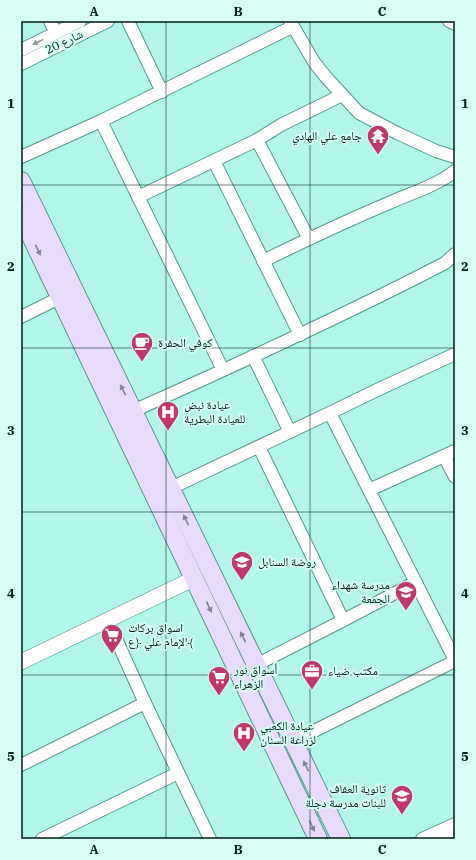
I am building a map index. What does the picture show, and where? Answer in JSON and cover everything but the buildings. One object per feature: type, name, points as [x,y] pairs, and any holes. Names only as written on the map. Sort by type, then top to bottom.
[{"type":"main road","points":[[21,181],[133,411],[136,435]]},
{"type":"main road","points":[[21,215],[61,297],[162,482],[256,665],[341,839]]},
{"type":"main road","points":[[162,482],[195,578],[318,839]]},
{"type":"street","points":[[50,21],[56,33]]},
{"type":"street","name":"شارع 20","points":[[21,50],[80,21]]},
{"type":"street","name":"شارع 20","points":[[21,64],[108,21]]},
{"type":"street","points":[[128,21],[162,92]]},
{"type":"street","points":[[449,21],[455,24]]},
{"type":"street","points":[[21,157],[162,92],[291,24],[314,62],[359,113],[430,148],[455,157]]},
{"type":"street","points":[[138,196],[214,161],[256,140],[281,125],[342,95]]},
{"type":"street","points":[[101,121],[223,370]]},
{"type":"street","points":[[256,140],[309,239]]},
{"type":"street","points":[[214,161],[300,335]]},
{"type":"street","points":[[263,261],[432,185],[455,171]]},
{"type":"street","points":[[133,411],[369,302],[438,267],[455,254]]},
{"type":"street","points":[[21,317],[61,297]]},
{"type":"street","points":[[162,482],[259,447],[455,354]]},
{"type":"street","points":[[253,356],[290,432]]},
{"type":"street","points":[[294,741],[455,660],[330,413]]},
{"type":"street","points":[[259,447],[343,620]]},
{"type":"street","points":[[369,490],[450,453],[455,477]]},
{"type":"street","points":[[21,662],[195,578]]},
{"type":"street","points":[[256,665],[416,582]]},
{"type":"street","points":[[108,621],[145,703],[210,839]]},
{"type":"street","points":[[21,765],[145,703]]},
{"type":"street","points":[[42,839],[178,773]]},
{"type":"street","points":[[422,839],[455,824]]},
{"type":"street","points":[[440,831],[453,839]]},
{"type":"place","name":"جامع علي الهادي","points":[[378,156]]},
{"type":"place","name":"كوفي الحفرة","points":[[142,362]]},
{"type":"place","name":"عيادة نبض للعيادة البطرية","points":[[168,432]]},
{"type":"place","name":"روضة السنابل","points":[[242,582]]},
{"type":"place","name":"مدرسة شهداء الجمعة","points":[[406,612]]},
{"type":"place","name":"اسواق بركات الإمام علي ﴿ع﴾","points":[[112,654]]},
{"type":"place","name":"مكتب ضياء","points":[[312,690]]},
{"type":"place","name":"أسواق نور الزهراء","points":[[219,696]]},
{"type":"place","name":"عيادة الكعبي لزراعة السنان","points":[[244,752]]},
{"type":"place","name":"ثانوية العفاف للبنات مدرسة دجلة","points":[[402,816]]}]
